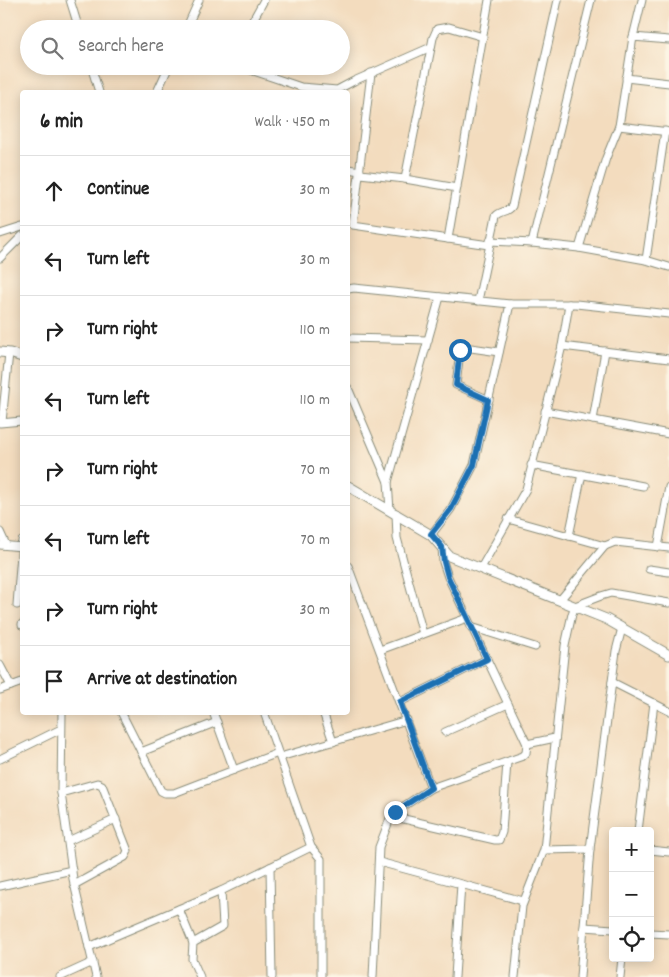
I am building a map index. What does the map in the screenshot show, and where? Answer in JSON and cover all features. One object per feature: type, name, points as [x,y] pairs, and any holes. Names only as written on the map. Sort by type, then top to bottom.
[{"type":"street","points":[[70,0],[76,20]]},
{"type":"street","points":[[253,20],[264,0]]},
{"type":"street","points":[[448,239],[489,0]]},
{"type":"street","points":[[478,301],[496,216],[500,212],[508,211],[512,206],[558,0]]},
{"type":"street","points":[[532,243],[591,0]]},
{"type":"street","points":[[579,248],[606,158],[619,126],[633,36],[642,0]]},
{"type":"street","points":[[189,20],[196,2]]},
{"type":"street","points":[[405,179],[431,47],[437,30],[449,27],[483,37]]},
{"type":"street","points":[[633,36],[669,40]]},
{"type":"street","points":[[338,90],[371,73],[431,47]]},
{"type":"street","points":[[371,73],[360,172],[350,225],[448,239],[489,243],[532,243],[579,248],[646,260],[669,267]]},
{"type":"street","points":[[94,75],[98,90]]},
{"type":"street","points":[[158,90],[165,75]]},
{"type":"street","points":[[266,75],[315,90]]},
{"type":"street","points":[[626,78],[669,84]]},
{"type":"street","points":[[619,126],[667,131],[646,260]]},
{"type":"street","points":[[350,170],[457,188]]},
{"type":"street","points":[[0,234],[20,228]]},
{"type":"street","points":[[0,258],[20,238]]},
{"type":"street","points":[[350,289],[510,304],[569,304],[669,314]]},
{"type":"street","points":[[388,482],[440,297]]},
{"type":"street","points":[[431,534],[451,509],[474,465],[510,304]]},
{"type":"street","points":[[480,568],[526,489],[544,411],[562,346],[569,304]]},
{"type":"street","points":[[350,338],[428,340]]},
{"type":"street","points":[[562,346],[669,359]]},
{"type":"street","points":[[488,400],[456,385],[460,350],[464,347],[499,352]]},
{"type":"street","points":[[592,420],[605,351]]},
{"type":"street","points":[[20,356],[4,352],[1,422],[20,421]]},
{"type":"street","points":[[350,399],[388,482],[397,538],[423,634]]},
{"type":"street","points":[[544,411],[669,434]]},
{"type":"street","points":[[531,465],[644,486]]},
{"type":"street","points":[[569,536],[582,474]]},
{"type":"street","points":[[350,487],[431,534],[450,556],[606,619],[669,655]]},
{"type":"street","points":[[658,547],[669,487]]},
{"type":"street","points":[[508,519],[605,546]]},
{"type":"street","points":[[0,532],[3,545],[20,547]]},
{"type":"street","points":[[560,600],[605,546],[614,542],[669,548]]},
{"type":"street","points":[[373,977],[380,842],[391,816],[431,788],[507,762],[526,753],[527,744],[448,577],[442,547]]},
{"type":"street","points":[[649,569],[669,572]]},
{"type":"street","points":[[17,605],[20,570]]},
{"type":"street","points":[[350,571],[431,788]]},
{"type":"street","points":[[515,977],[523,901],[544,850],[554,738],[565,646],[575,606],[611,593],[669,603]]},
{"type":"street","points":[[380,650],[467,618]]},
{"type":"street","points":[[472,627],[535,647]]},
{"type":"street","points":[[580,977],[590,849],[616,651],[622,628]]},
{"type":"street","points":[[400,702],[487,659]]},
{"type":"street","points":[[0,665],[11,686]]},
{"type":"street","points":[[612,682],[669,711]]},
{"type":"street","points":[[0,690],[20,683]]},
{"type":"street","points":[[638,827],[654,703]]},
{"type":"street","points":[[445,732],[508,704]]},
{"type":"street","points":[[62,715],[61,793],[74,885],[96,977]]},
{"type":"street","points":[[123,715],[161,791],[165,793],[174,793],[279,755],[407,720]]},
{"type":"street","points":[[215,715],[234,770]]},
{"type":"street","points":[[265,715],[312,847],[321,859],[321,977]]},
{"type":"street","points":[[324,715],[332,742]]},
{"type":"street","points":[[141,752],[217,722]]},
{"type":"street","points":[[0,758],[62,729]]},
{"type":"street","points":[[527,744],[554,738]]},
{"type":"street","points":[[391,816],[498,840],[502,832],[507,762]]},
{"type":"street","points":[[61,793],[100,783],[128,851],[128,854],[74,885]]},
{"type":"street","points":[[68,841],[116,819]]},
{"type":"street","points":[[89,947],[221,891],[312,847]]},
{"type":"street","points":[[544,850],[590,849]]},
{"type":"street","points":[[654,850],[669,852]]},
{"type":"street","points":[[379,862],[523,901]]},
{"type":"street","points":[[270,867],[272,977]]},
{"type":"street","points":[[0,886],[72,870]]},
{"type":"street","points":[[455,977],[461,884]]},
{"type":"street","points":[[193,943],[223,926],[221,891]]},
{"type":"street","points":[[180,909],[193,943],[192,959],[200,977]]},
{"type":"street","points":[[584,927],[609,929]]},
{"type":"street","points":[[654,933],[669,934]]},
{"type":"street","points":[[60,977],[92,962]]},
{"type":"street","points":[[620,977],[622,962]]},
{"type":"route","points":[[395,812],[431,788],[400,702],[487,659],[448,577],[442,547],[431,534],[451,509],[474,465],[488,400],[456,385],[460,350]]}]
